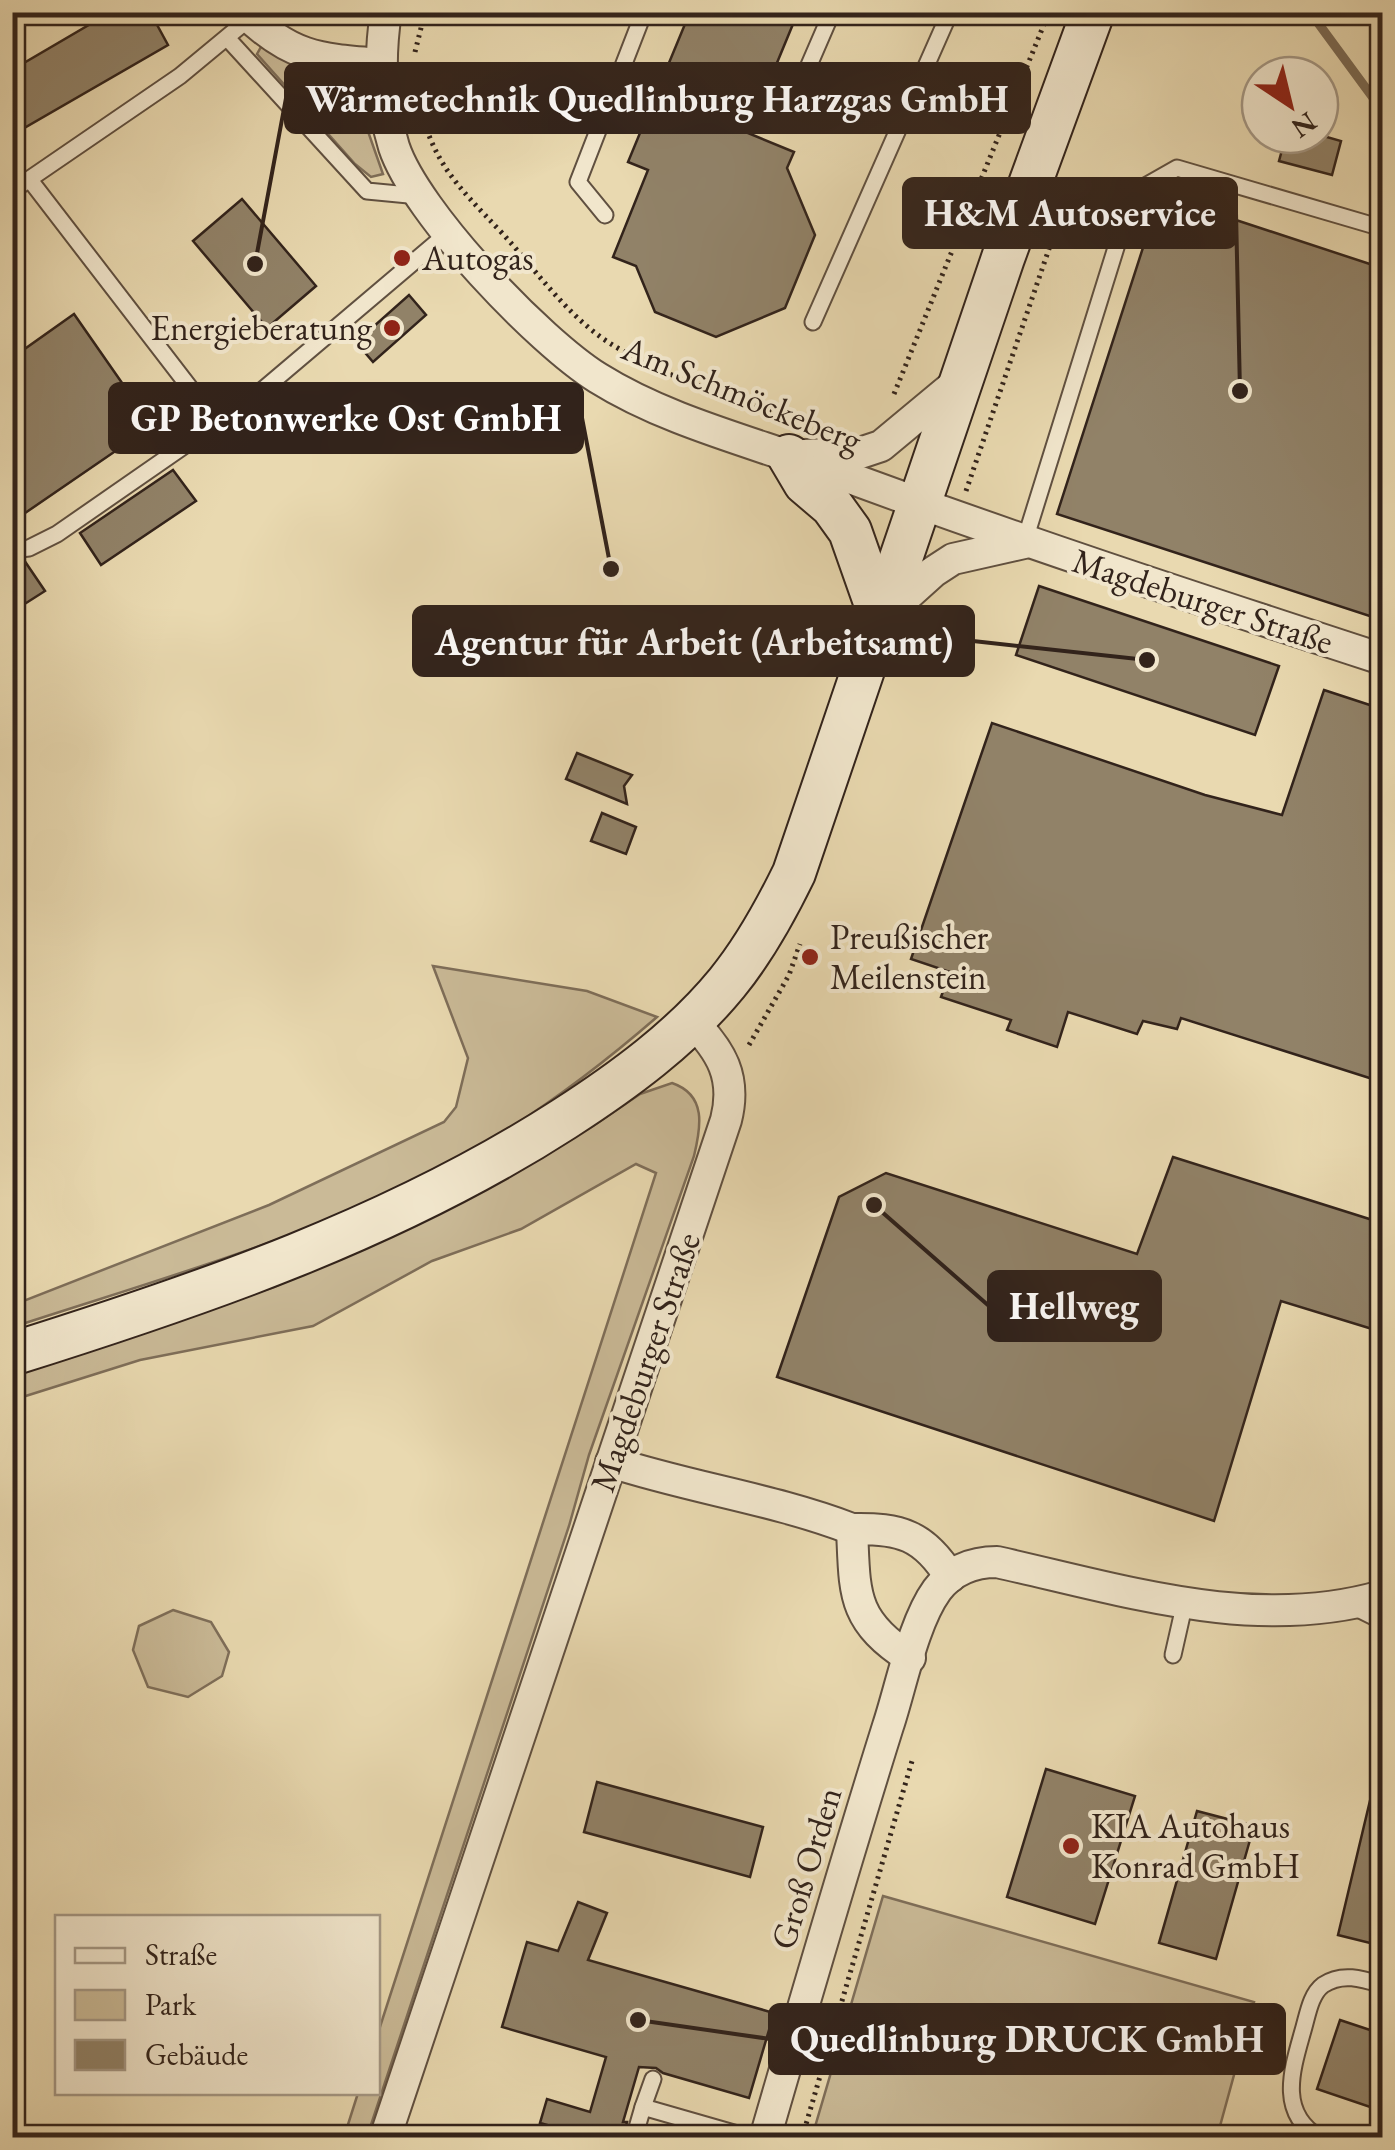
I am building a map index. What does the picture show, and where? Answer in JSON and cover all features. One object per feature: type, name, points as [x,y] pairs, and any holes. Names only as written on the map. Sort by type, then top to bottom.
[{"type":"main road","points":[[12,1354],[195,1294],[301,1253],[450,1184],[524,1144],[649,1059],[692,1021],[752,950],[784,893],[960,380],[1093,12]]},
{"type":"main road","points":[[792,438],[805,483],[832,506],[850,531],[881,619]]},
{"type":"street","name":"Am Schmöckeberg","points":[[386,12],[381,64],[384,102],[395,150],[419,196],[546,338],[600,379],[650,404],[792,438],[920,504]]},
{"type":"street","points":[[241,23],[320,59],[381,64]]},
{"type":"street","points":[[792,438],[860,453],[882,446],[960,380]]},
{"type":"street","name":"Magdeburger Straße","points":[[920,504],[1024,543],[1382,659]]},
{"type":"street","points":[[881,619],[896,602],[953,560],[1024,543]]},
{"type":"street","points":[[692,1021],[714,1044],[730,1079]]},
{"type":"street","name":"Magdeburger Straße","points":[[385,2138],[726,1120],[730,1079]]},
{"type":"street","points":[[611,1462],[658,1477],[805,1511],[852,1530],[885,1528],[922,1542],[936,1554],[950,1577],[972,1565],[997,1562],[1185,1602],[1282,1613],[1350,1605],[1382,1596]]},
{"type":"street","points":[[852,1530],[854,1592],[884,1639],[910,1658]]},
{"type":"street","name":"Groß Orden","points":[[765,2138],[920,1622],[939,1587],[950,1577]]},
{"type":"lane","points":[[606,215],[578,182],[644,12]]},
{"type":"lane","points":[[787,116],[832,12]]},
{"type":"lane","points":[[813,322],[950,12]]},
{"type":"lane","points":[[12,191],[241,23],[367,191],[419,196]]},
{"type":"lane","points":[[1024,543],[1132,193],[1176,168],[1382,228]]},
{"type":"lane","points":[[30,180],[217,423]]},
{"type":"lane","points":[[12,550],[29,548],[56,534],[246,404],[449,232]]},
{"type":"lane","points":[[1172,1655],[1185,1602]]},
{"type":"lane","points":[[1350,1605],[1382,1621]]},
{"type":"lane","points":[[1320,2138],[1296,2117],[1291,2094],[1293,2065],[1313,1998],[1322,1986],[1347,1977],[1382,1985]]},
{"type":"lane","points":[[634,2138],[653,2079]]},
{"type":"lane","points":[[643,2108],[751,2138]]},
{"type":"lane","points":[[1373,2138],[1382,2128]]},
{"type":"path","points":[[415,69],[415,50],[425,12]]},
{"type":"path","points":[[889,405],[1049,12]]},
{"type":"path","points":[[415,88],[425,132],[445,169],[572,313],[602,338],[792,438]]},
{"type":"path","points":[[730,1079],[789,975],[801,942]]},
{"type":"path","points":[[802,2138],[912,1760]]},
{"type":"green space","points":[[261,47],[339,85],[357,100],[383,174],[371,177],[355,164],[257,54]]},
{"type":"green space","points":[[433,966],[587,991],[657,1017],[541,1108],[412,1182],[244,1252],[13,1327],[13,1305],[269,1205],[444,1122],[456,1107],[468,1058]]},
{"type":"green space","points":[[672,1083],[691,1095],[699,1113],[694,1156],[589,1455],[367,2137],[344,2137],[357,2095],[380,2095],[380,2027],[656,1173],[636,1164],[521,1229],[432,1261],[313,1326],[140,1360],[13,1400],[12,1373],[274,1287],[458,1202],[593,1126],[640,1094]]},
{"type":"green space","points":[[173,1610],[211,1622],[229,1652],[222,1676],[188,1697],[148,1687],[133,1650],[139,1626]]},
{"type":"green space","points":[[883,1896],[1254,2002],[1217,2137],[812,2137]]},
{"type":"building","points":[[111,12],[150,12],[168,45],[12,135],[12,70]]},
{"type":"building","points":[[690,12],[798,12],[748,133],[794,152],[787,168],[815,235],[785,308],[716,337],[655,312],[636,266],[613,257],[648,170],[628,162]]},
{"type":"building","points":[[1281,155],[1337,155],[1332,175],[1279,161]]},
{"type":"building","points":[[1160,195],[1382,268],[1382,620],[1057,514]]},
{"type":"building","points":[[242,199],[316,286],[267,328],[193,241]]},
{"type":"building","points":[[409,295],[426,315],[373,362],[356,342]]},
{"type":"building","points":[[74,314],[152,426],[12,522],[12,358]]},
{"type":"building","points":[[173,470],[196,501],[101,565],[80,533]]},
{"type":"building","points":[[24,560],[45,591],[12,612],[12,561]]},
{"type":"building","points":[[1039,586],[1279,666],[1255,735],[1016,655]]},
{"type":"building","points":[[1324,690],[1382,709],[1382,1082],[1181,1018],[1177,1029],[1143,1021],[1137,1034],[1068,1012],[1057,1047],[1007,1030],[1011,1020],[941,997],[950,972],[911,959],[992,723],[1205,795],[1282,815]]},
{"type":"building","points":[[577,753],[632,775],[624,786],[627,804],[566,779]]},
{"type":"building","points":[[602,813],[636,827],[626,854],[591,841]]},
{"type":"building","points":[[1173,1157],[1382,1223],[1382,1332],[1281,1301],[1214,1521],[777,1377],[839,1197],[886,1173],[1137,1254]]},
{"type":"building","name":"KIA Autohaus Konrad GmbH","points":[[1046,1769],[1135,1796],[1095,1924],[1007,1897]]},
{"type":"building","points":[[597,1782],[763,1827],[750,1877],[584,1832]]},
{"type":"building","points":[[1373,1788],[1382,1790],[1382,1946],[1338,1935]]},
{"type":"building","points":[[1197,1811],[1254,1826],[1216,1959],[1159,1943]]},
{"type":"building","points":[[578,1902],[607,1913],[588,1960],[774,2013],[749,2098],[656,2068],[639,2067],[623,2122],[627,2122],[623,2138],[583,2138],[540,2123],[547,2099],[590,2112],[606,2057],[502,2027],[527,1942],[558,1951]]},
{"type":"building","points":[[1340,2020],[1382,2034],[1382,2111],[1317,2089]]},
{"type":"waterway","points":[[1310,12],[1382,110]]},
{"type":"place","name":"Autogas","points":[[402,258]]},
{"type":"place","name":"Wärmetechnik Quedlinburg Harzgas GmbH","points":[[255,264]]},
{"type":"place","name":"Energieberatung","points":[[392,328]]},
{"type":"place","name":"H&M Autoservice","points":[[1240,391]]},
{"type":"place","name":"GP Betonwerke Ost GmbH","points":[[611,569]]},
{"type":"place","name":"Agentur für Arbeit (Arbeitsamt)","points":[[1147,660]]},
{"type":"place","name":"Preußischer Meilenstein","points":[[810,957]]},
{"type":"place","name":"Hellweg","points":[[874,1205]]},
{"type":"place","name":"KIA Autohaus Konrad GmbH","points":[[1071,1846]]},
{"type":"place","name":"Quedlinburg DRUCK GmbH","points":[[638,2020]]}]
